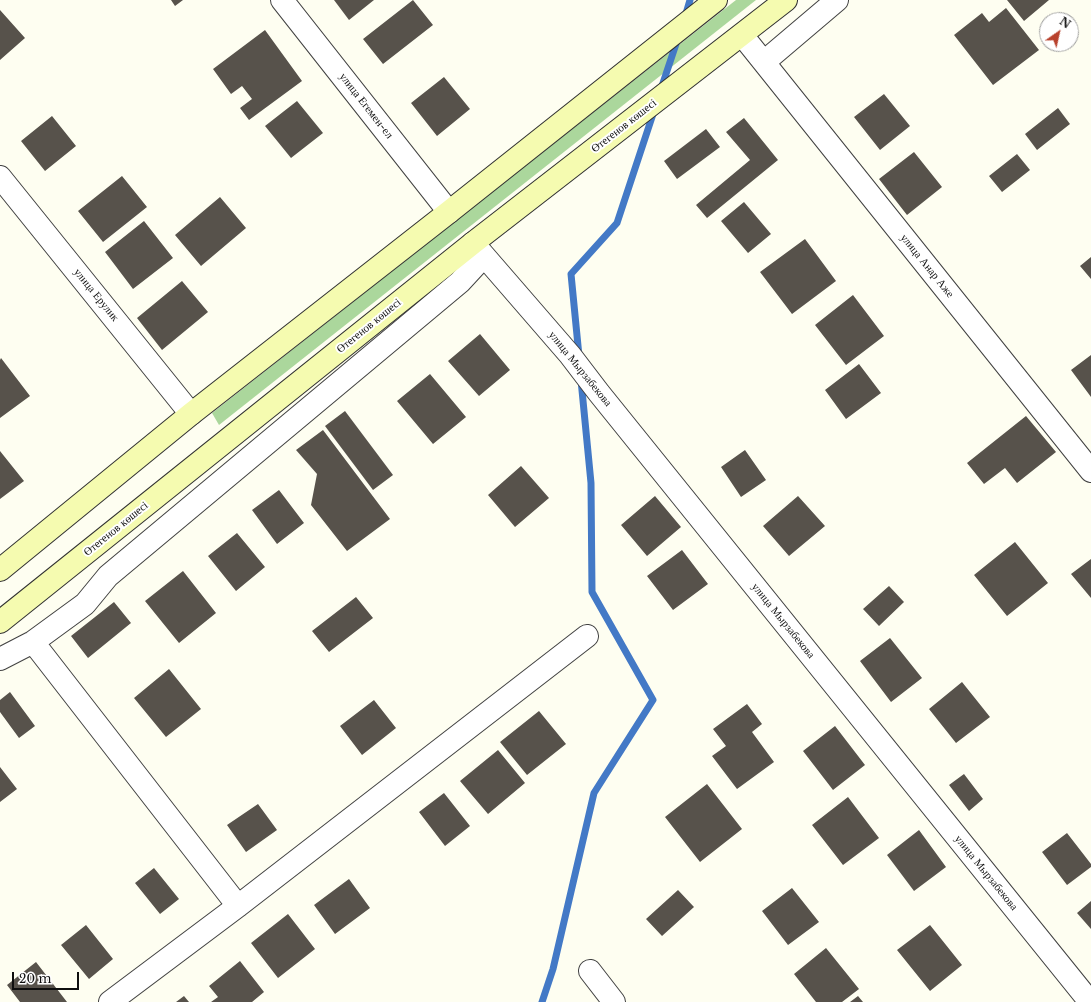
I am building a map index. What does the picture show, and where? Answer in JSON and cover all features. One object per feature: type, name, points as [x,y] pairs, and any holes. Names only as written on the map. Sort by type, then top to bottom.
[{"type":"main road","points":[[0,570],[191,414],[716,0]]},
{"type":"main road","name":"Өтегенов көшесі","points":[[0,622],[479,249],[786,0]]},
{"type":"street","name":"улица Егемен-ел","points":[[282,0],[449,212]]},
{"type":"street","points":[[764,62],[837,0]]},
{"type":"street","name":"улица Анар Аже","points":[[742,35],[1091,471]]},
{"type":"street","name":"улица Ерулик","points":[[0,177],[191,414]]},
{"type":"street","points":[[0,659],[33,642],[85,604],[108,576],[460,282],[479,249]]},
{"type":"street","name":"улица Мырзабекова","points":[[479,249],[570,355],[599,393],[1090,1002]]},
{"type":"street","points":[[110,1002],[238,906],[588,636]]},
{"type":"street","points":[[33,642],[238,906]]},
{"type":"street","points":[[590,971],[614,1002]]},
{"type":"green space","points":[[736,0],[756,0],[219,425],[212,413]]},
{"type":"building","points":[[171,0],[183,0],[175,6]]},
{"type":"building","points":[[334,0],[374,0],[349,20]]},
{"type":"building","points":[[413,0],[433,25],[383,64],[363,39]]},
{"type":"building","points":[[1007,0],[1049,0],[1024,21]]},
{"type":"building","points":[[1006,8],[1039,50],[993,85],[954,35],[982,13],[989,22]]},
{"type":"building","points":[[0,10],[25,38],[0,60]]},
{"type":"building","points":[[265,30],[302,81],[249,120],[240,108],[252,99],[242,86],[231,94],[213,69]]},
{"type":"building","points":[[444,77],[470,109],[437,136],[411,103]]},
{"type":"building","points":[[884,94],[910,126],[880,150],[854,117]]},
{"type":"building","points":[[297,101],[323,133],[291,158],[265,126]]},
{"type":"building","points":[[1058,108],[1070,124],[1037,150],[1025,134]]},
{"type":"building","points":[[52,116],[76,146],[45,171],[21,141]]},
{"type":"building","points":[[744,118],[778,160],[707,218],[696,205],[750,160],[726,132]]},
{"type":"building","points":[[706,129],[720,147],[677,179],[664,161]]},
{"type":"building","points":[[914,152],[942,187],[907,215],[879,179]]},
{"type":"building","points":[[1017,154],[1030,170],[1002,192],[989,176]]},
{"type":"building","points":[[122,176],[147,207],[103,242],[78,211]]},
{"type":"building","points":[[220,197],[246,228],[201,266],[175,235]]},
{"type":"building","points":[[744,202],[771,234],[748,253],[721,221]]},
{"type":"building","points":[[144,221],[173,258],[133,289],[105,252]]},
{"type":"building","points":[[805,239],[836,281],[792,314],[760,272]]},
{"type":"building","points":[[1091,257],[1091,279],[1080,266]]},
{"type":"building","points":[[182,281],[208,312],[162,350],[137,318]]},
{"type":"building","points":[[853,295],[884,336],[846,365],[815,325]]},
{"type":"building","points":[[480,334],[510,370],[479,396],[448,361]]},
{"type":"building","points":[[1091,355],[1091,397],[1071,370]]},
{"type":"building","points":[[1,358],[30,396],[0,418],[0,360]]},
{"type":"building","points":[[859,364],[881,393],[846,419],[825,390]]},
{"type":"building","points":[[430,374],[466,417],[433,444],[397,401]]},
{"type":"building","points":[[345,411],[393,475],[373,490],[325,426]]},
{"type":"building","points":[[1026,416],[1056,452],[1017,483],[1005,468],[984,484],[967,463]]},
{"type":"building","points":[[323,430],[390,519],[347,551],[311,505],[317,474],[296,450]]},
{"type":"building","points":[[745,450],[766,480],[741,497],[721,467]]},
{"type":"building","points":[[0,451],[24,481],[0,499]]},
{"type":"building","points":[[521,466],[549,498],[515,527],[488,495]]},
{"type":"building","points":[[279,490],[304,523],[277,544],[252,510]]},
{"type":"building","points":[[655,496],[681,527],[647,556],[621,525]]},
{"type":"building","points":[[798,496],[825,526],[789,556],[763,526]]},
{"type":"building","points":[[237,533],[265,567],[236,591],[208,556]]},
{"type":"building","points":[[1015,542],[1048,583],[1007,616],[974,575]]},
{"type":"building","points":[[682,550],[708,584],[673,610],[647,576]]},
{"type":"building","points":[[1091,559],[1091,598],[1071,574]]},
{"type":"building","points":[[183,571],[216,613],[179,643],[145,601]]},
{"type":"building","points":[[889,586],[904,602],[879,626],[863,609]]},
{"type":"building","points":[[356,597],[373,618],[329,652],[312,631]]},
{"type":"building","points":[[114,602],[131,623],[88,658],[71,636]]},
{"type":"building","points":[[890,638],[922,678],[891,702],[860,661]]},
{"type":"building","points":[[169,669],[201,709],[166,737],[134,698]]},
{"type":"building","points":[[962,682],[990,717],[956,743],[929,709]]},
{"type":"building","points":[[10,692],[35,726],[19,738],[0,712],[0,700]]},
{"type":"building","points":[[374,700],[396,728],[362,755],[340,726]]},
{"type":"building","points":[[747,704],[762,724],[752,732],[774,762],[737,789],[712,756],[726,746],[713,729]]},
{"type":"building","points":[[539,711],[566,744],[527,775],[500,742]]},
{"type":"building","points":[[835,726],[865,765],[833,790],[803,751]]},
{"type":"building","points":[[498,750],[525,783],[488,814],[460,781]]},
{"type":"building","points":[[0,767],[17,789],[0,802]]},
{"type":"building","points":[[964,774],[983,799],[969,811],[949,785]]},
{"type":"building","points":[[707,784],[742,829],[700,862],[665,817]]},
{"type":"building","points":[[444,793],[470,826],[445,846],[419,812]]},
{"type":"building","points":[[848,797],[879,838],[843,865],[812,825]]},
{"type":"building","points":[[258,804],[277,830],[246,852],[227,825]]},
{"type":"building","points":[[919,830],[946,867],[914,891],[887,855]]},
{"type":"building","points":[[1067,833],[1091,864],[1091,867],[1067,885],[1042,852]]},
{"type":"building","points":[[154,868],[179,899],[160,914],[135,883]]},
{"type":"building","points":[[349,879],[370,908],[335,934],[314,905]]},
{"type":"building","points":[[792,888],[819,922],[788,945],[762,911]]},
{"type":"building","points":[[678,890],[694,907],[662,936],[646,919]]},
{"type":"building","points":[[1091,901],[1091,929],[1077,913]]},
{"type":"building","points":[[288,914],[315,949],[278,978],[251,943]]},
{"type":"building","points":[[86,925],[113,959],[89,979],[61,945]]},
{"type":"building","points":[[930,925],[962,965],[930,991],[897,950]]},
{"type":"building","points":[[826,948],[859,989],[842,1002],[816,1002],[794,974]]},
{"type":"building","points":[[240,961],[264,992],[252,1002],[211,1002],[218,997],[209,986]]},
{"type":"building","points":[[36,962],[67,1002],[20,1002],[7,985]]},
{"type":"building","points":[[184,996],[189,1002],[176,1002]]},
{"type":"building","points":[[858,996],[863,1002],[850,1002]]},
{"type":"waterway","points":[[685,17],[690,0]]},
{"type":"waterway","points":[[661,89],[678,38]]},
{"type":"waterway","points":[[579,356],[571,274],[617,223],[654,111]]},
{"type":"waterway","points":[[542,1002],[553,969],[594,793],[653,700],[592,592],[591,483],[581,380]]}]
